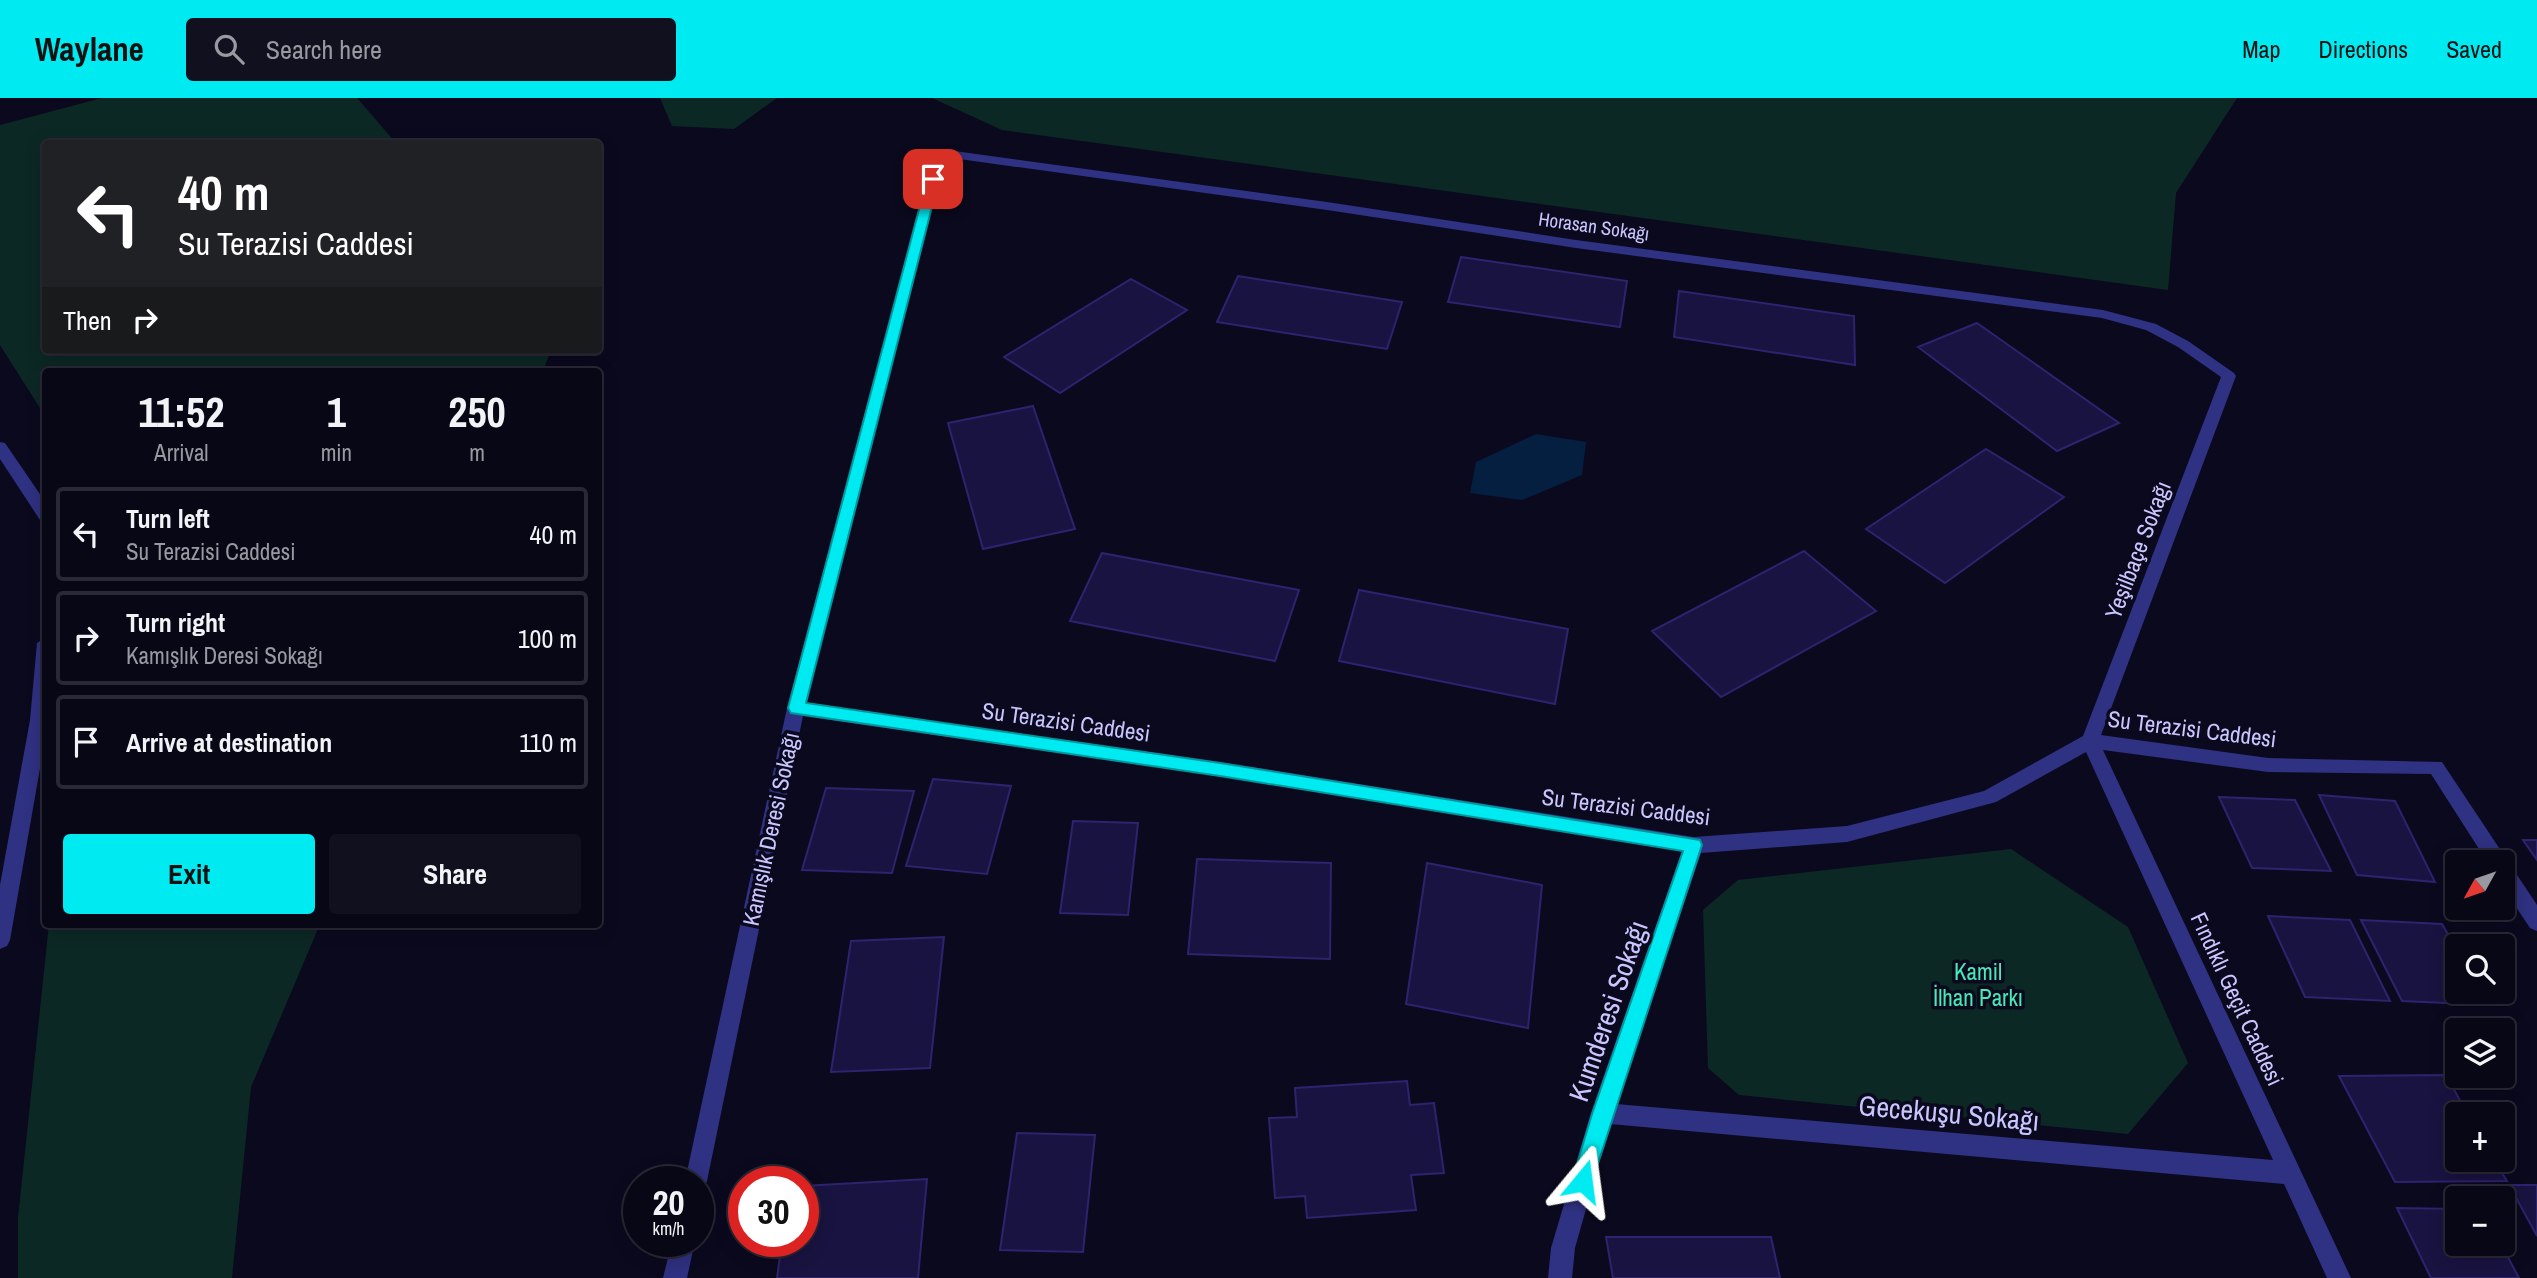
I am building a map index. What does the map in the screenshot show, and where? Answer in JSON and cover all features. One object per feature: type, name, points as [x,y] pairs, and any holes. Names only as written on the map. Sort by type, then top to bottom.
[{"type":"street","name":"Horasan Sokağı","points":[[940,153],[1589,246],[2103,314],[2151,327],[2183,344],[2229,376]]},
{"type":"street","name":"Kamışlık Deresi Sokağı","points":[[699,1166],[796,708],[940,153]]},
{"type":"street","name":"Yeşilbaçe Sokağı","points":[[2090,741],[2229,376]]},
{"type":"street","points":[[0,447],[42,510]]},
{"type":"street","points":[[0,940],[38,720],[42,682]]},
{"type":"street","name":"Su Terazisi Caddesi","points":[[796,708],[1220,769],[1694,845],[1847,834],[1989,797],[2090,741],[2268,765],[2436,767],[2490,850]]},
{"type":"street","name":"Fındıklı Geçit Caddesi","points":[[2090,741],[2339,1278]]},
{"type":"street","name":"Kumderesi Sokağı","points":[[1560,1278],[1563,1248],[1602,1114],[1694,845]]},
{"type":"street","points":[[2515,889],[2537,922]]},
{"type":"street","name":"Gecekuşu Sokağı","points":[[1602,1114],[2290,1172]]},
{"type":"street","points":[[675,1278],[680,1257]]},
{"type":"green space","points":[[102,98],[357,98],[393,140],[42,140],[42,354],[549,354],[544,368],[42,368],[42,411],[0,345],[0,125]]},
{"type":"green space","points":[[660,98],[777,98],[734,129],[672,126]]},
{"type":"green space","points":[[932,98],[2237,98],[2176,193],[2168,290],[1002,130]]},
{"type":"green space","name":"Kamil İlhan Parkı","points":[[2011,849],[2128,927],[2188,1063],[2128,1134],[1739,1095],[1708,1068],[1703,910],[1738,880]]},
{"type":"green space","points":[[49,928],[318,928],[251,1087],[232,1278],[18,1278],[18,1218]]},
{"type":"water","points":[[1536,434],[1586,442],[1582,475],[1522,500],[1470,493],[1476,462]]},
{"type":"building","points":[[1461,257],[1627,281],[1620,327],[1448,302]]},
{"type":"building","points":[[1238,276],[1402,302],[1387,349],[1217,322]]},
{"type":"building","points":[[1131,279],[1187,310],[1060,393],[1004,357]]},
{"type":"building","points":[[1679,291],[1854,316],[1855,365],[1674,337]]},
{"type":"building","points":[[1977,323],[2119,423],[2057,451],[1918,347]]},
{"type":"building","points":[[1033,406],[1075,529],[983,549],[948,423]]},
{"type":"building","points":[[1986,449],[2064,497],[1945,583],[1866,529]]},
{"type":"building","points":[[1804,551],[1876,611],[1721,697],[1652,631]]},
{"type":"building","points":[[1102,553],[1299,590],[1275,661],[1070,621]]},
{"type":"building","points":[[1359,590],[1568,629],[1555,704],[1339,661]]},
{"type":"building","points":[[933,779],[1011,786],[987,874],[906,866]]},
{"type":"building","points":[[826,788],[914,791],[892,873],[802,870]]},
{"type":"building","points":[[2319,795],[2395,801],[2435,882],[2357,875]]},
{"type":"building","points":[[2219,797],[2295,800],[2331,871],[2252,868]]},
{"type":"building","points":[[1073,821],[1138,823],[1128,915],[1060,913]]},
{"type":"building","points":[[2523,840],[2537,840],[2537,860]]},
{"type":"building","points":[[1197,859],[1331,863],[1330,959],[1188,954]]},
{"type":"building","points":[[1427,863],[1542,885],[1528,1028],[1406,1004]]},
{"type":"building","points":[[2268,916],[2350,920],[2390,1001],[2305,997]]},
{"type":"building","points":[[2361,920],[2442,924],[2448,934],[2445,934],[2445,1003],[2402,1001]]},
{"type":"building","points":[[944,937],[930,1068],[831,1072],[851,941]]},
{"type":"building","points":[[2445,1075],[2445,1088],[2453,1088],[2461,1102],[2445,1102],[2445,1172],[2501,1172],[2507,1181],[2395,1182],[2339,1076]]},
{"type":"building","points":[[1407,1081],[1410,1105],[1434,1103],[1444,1173],[1411,1175],[1416,1210],[1307,1218],[1305,1196],[1275,1198],[1269,1118],[1297,1117],[1295,1088]]},
{"type":"building","points":[[1017,1133],[1095,1135],[1083,1252],[1000,1250]]},
{"type":"building","points":[[927,1179],[918,1278],[777,1278],[780,1257],[819,1257],[819,1185]]},
{"type":"building","points":[[2537,1185],[2537,1236],[2515,1196],[2515,1186],[2510,1186]]},
{"type":"building","points":[[2397,1208],[2445,1209],[2445,1256],[2507,1256],[2519,1278],[2431,1278]]},
{"type":"building","points":[[1606,1237],[1771,1237],[1780,1278],[1613,1278]]},
{"type":"route","points":[[933,179],[796,708],[1220,769],[1694,845],[1602,1114],[1583,1181]]}]
